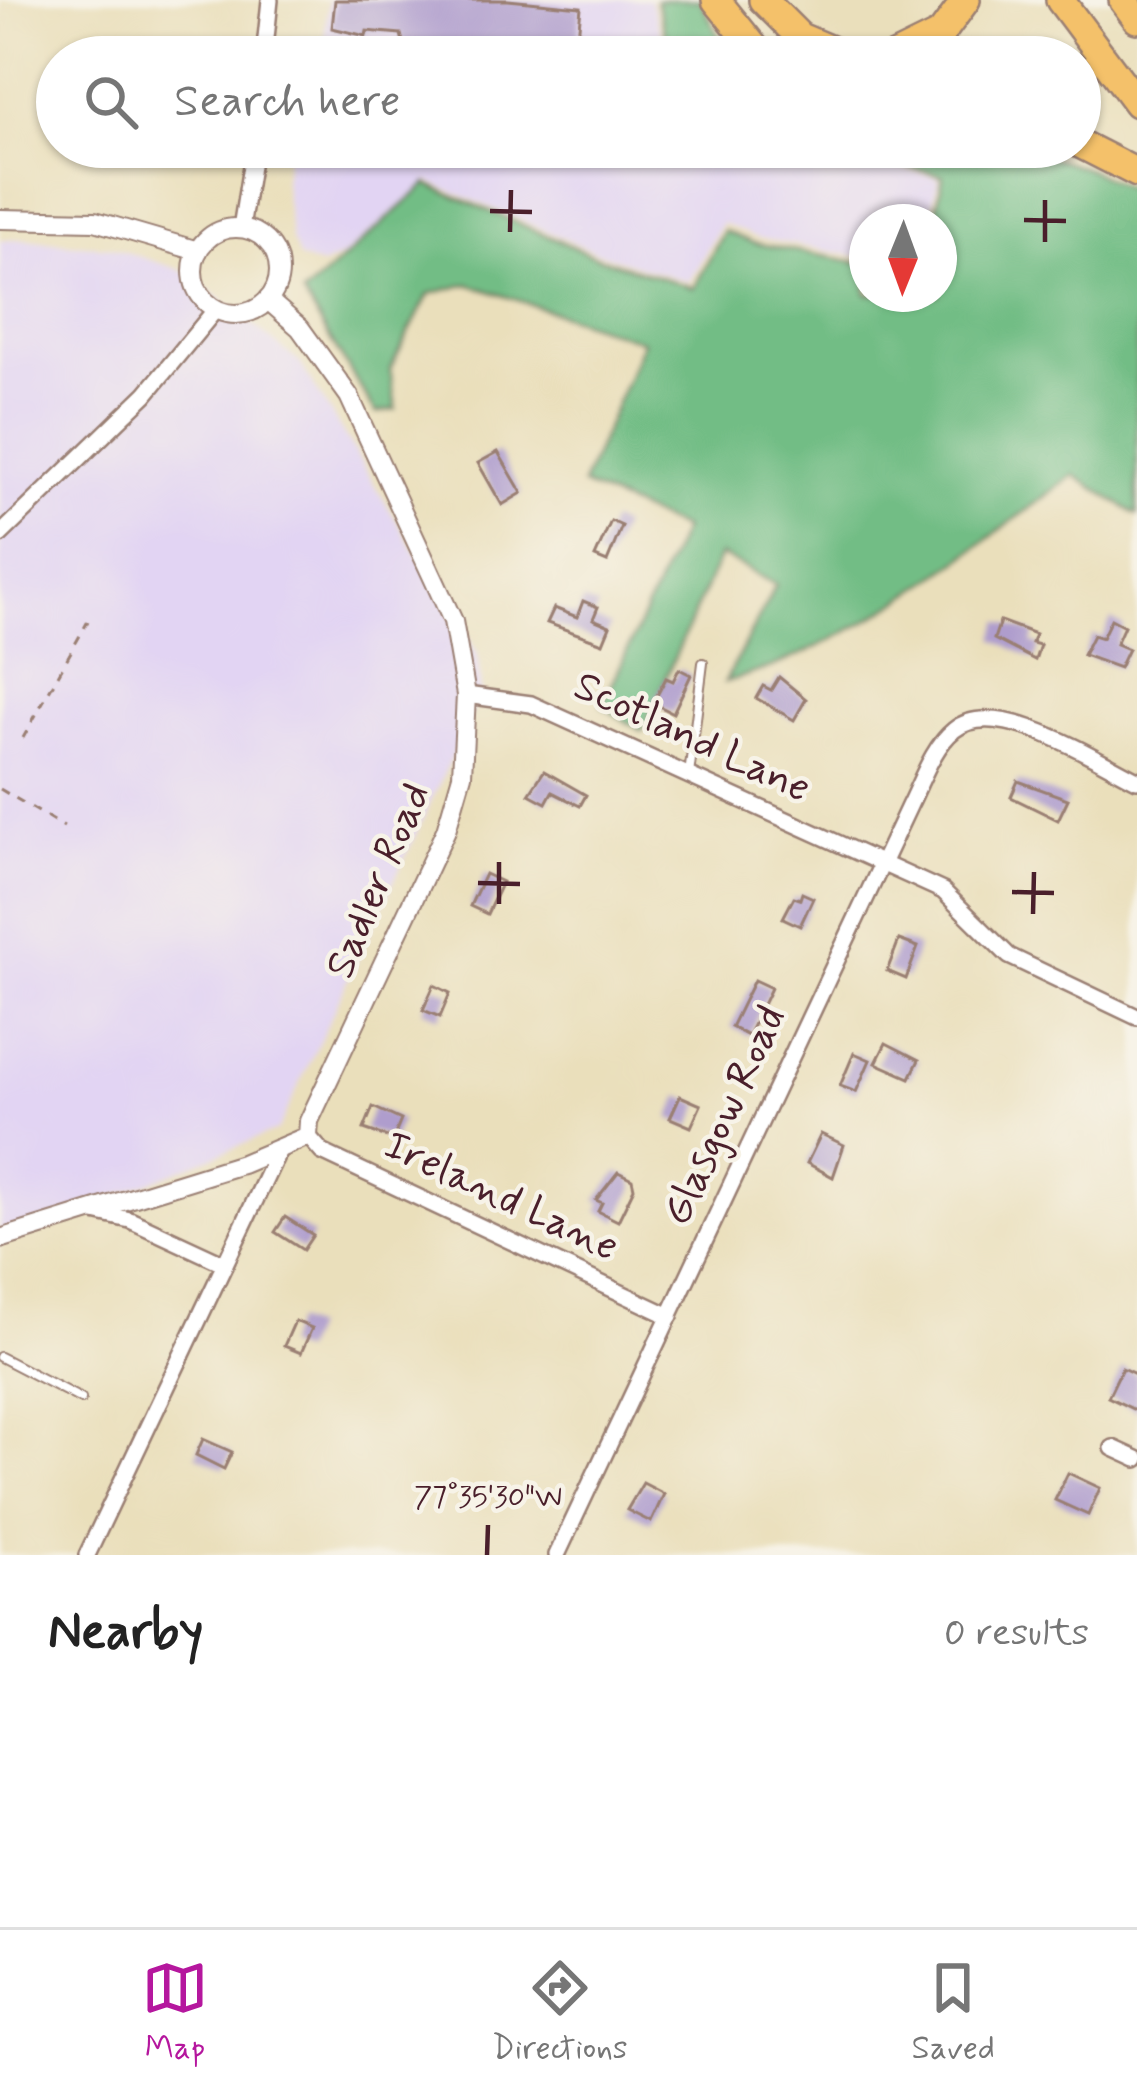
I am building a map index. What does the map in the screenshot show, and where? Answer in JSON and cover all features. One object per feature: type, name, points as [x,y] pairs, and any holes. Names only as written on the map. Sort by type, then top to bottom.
[{"type":"highway","points":[[716,0],[745,36]]},
{"type":"highway","points":[[763,0],[799,36]]},
{"type":"highway","points":[[937,36],[967,0]]},
{"type":"highway","points":[[1060,0],[1087,36]]},
{"type":"highway","points":[[1123,0],[1137,19]]},
{"type":"highway","points":[[1101,55],[1137,103]]},
{"type":"highway","points":[[1101,154],[1137,172]]},
{"type":"street","points":[[266,36],[269,0]]},
{"type":"street","points":[[241,228],[251,168]]},
{"type":"street","points":[[0,219],[95,220],[198,251]]},
{"type":"street","points":[[241,228],[258,234],[275,253],[278,278],[268,300],[239,314],[216,309],[195,284],[198,251],[216,233],[241,228]]},
{"type":"street","name":"Sadler Road","points":[[268,300],[300,328],[349,396],[453,621],[466,695],[462,776],[446,830],[309,1121],[308,1136]]},
{"type":"street","points":[[0,536],[122,419],[216,309]]},
{"type":"street","name":"Scotland Lane","points":[[466,695],[531,704],[943,891],[1009,956],[1137,1017]]},
{"type":"street","name":"Glasgow Road","points":[[557,1555],[938,750],[950,734],[972,720],[998,719],[1137,780]]},
{"type":"street","points":[[0,1239],[279,1150],[308,1136]]},
{"type":"street","name":"Ireland Lane","points":[[308,1136],[322,1153],[670,1316]]},
{"type":"street","points":[[87,1555],[279,1150]]},
{"type":"street","points":[[90,1211],[130,1220],[225,1264]]},
{"type":"street","points":[[1113,1448],[1137,1460]]},
{"type":"lane","points":[[689,776],[704,663]]},
{"type":"lane","points":[[0,1357],[81,1399]]},
{"type":"path","points":[[23,738],[88,621]]},
{"type":"path","points":[[0,789],[64,827]]},
{"type":"shaded area","points":[[328,0],[650,0],[661,36],[324,36]]},
{"type":"shaded area","points":[[286,168],[898,168],[939,178],[932,204],[849,204],[849,255],[759,238],[722,223],[689,282],[599,253],[428,181],[343,256],[322,266],[300,259],[291,240]]},
{"type":"shaded area","points":[[0,241],[110,247],[187,272],[300,363],[478,654],[481,694],[278,1130],[0,1243]]},
{"type":"green space","points":[[656,0],[700,0],[719,36],[666,36]]},
{"type":"green space","points":[[912,168],[1085,168],[1137,193],[1137,515],[1074,475],[865,622],[820,646],[725,682],[776,585],[720,555],[642,731],[602,706],[683,529],[582,485],[643,341],[468,284],[429,294],[390,369],[396,409],[376,413],[303,295],[427,184],[597,257],[694,288],[724,231],[753,243],[849,261],[849,312],[957,312],[957,204],[938,204],[943,176]]},
{"type":"building","points":[[335,0],[508,0],[581,7],[578,36],[402,36],[367,31],[366,36],[332,28]]},
{"type":"building","points":[[498,452],[522,493],[502,505],[478,463]]},
{"type":"building","points":[[611,521],[622,526],[607,562],[595,557]]},
{"type":"building","points":[[583,601],[598,607],[593,619],[610,626],[603,643],[547,623],[554,608],[577,617]]},
{"type":"building","points":[[1111,619],[1124,626],[1116,644],[1128,649],[1119,668],[1083,655],[1093,635],[1102,638]]},
{"type":"building","points":[[1000,621],[1035,634],[1032,643],[1040,645],[1035,660],[994,639]]},
{"type":"building","points":[[679,669],[691,675],[673,713],[653,703],[666,678],[673,681]]},
{"type":"building","points":[[779,677],[806,699],[794,720],[756,698],[763,686],[771,690]]},
{"type":"building","points":[[544,771],[586,795],[580,806],[552,792],[546,803],[529,794]]},
{"type":"building","points":[[1018,781],[1068,799],[1058,820],[1011,797]]},
{"type":"building","points":[[485,874],[502,882],[487,914],[470,906]]},
{"type":"building","points":[[802,893],[813,898],[800,926],[783,918],[794,897],[800,899]]},
{"type":"building","points":[[899,940],[918,947],[906,979],[887,971]]},
{"type":"building","points":[[754,980],[771,988],[748,1036],[731,1027]]},
{"type":"building","points":[[434,985],[450,993],[440,1017],[423,1010]]},
{"type":"building","points":[[886,1043],[919,1060],[910,1078],[876,1063]]},
{"type":"building","points":[[854,1053],[870,1060],[856,1092],[840,1086]]},
{"type":"building","points":[[680,1096],[701,1105],[691,1127],[670,1118]]},
{"type":"building","points":[[373,1107],[401,1120],[393,1139],[364,1129]]},
{"type":"building","points":[[821,1134],[844,1145],[833,1177],[807,1163]]},
{"type":"building","points":[[618,1172],[632,1179],[634,1188],[618,1221],[598,1211],[602,1203],[596,1200]]},
{"type":"building","points":[[285,1217],[313,1235],[303,1250],[275,1232]]},
{"type":"building","points":[[295,1321],[312,1328],[301,1353],[284,1346]]},
{"type":"building","points":[[1122,1368],[1137,1375],[1137,1411],[1108,1397]]},
{"type":"building","points":[[203,1439],[232,1452],[224,1469],[196,1455]]},
{"type":"building","points":[[1068,1473],[1100,1488],[1088,1515],[1055,1500]]},
{"type":"building","points":[[643,1483],[664,1494],[651,1522],[627,1510]]}]
